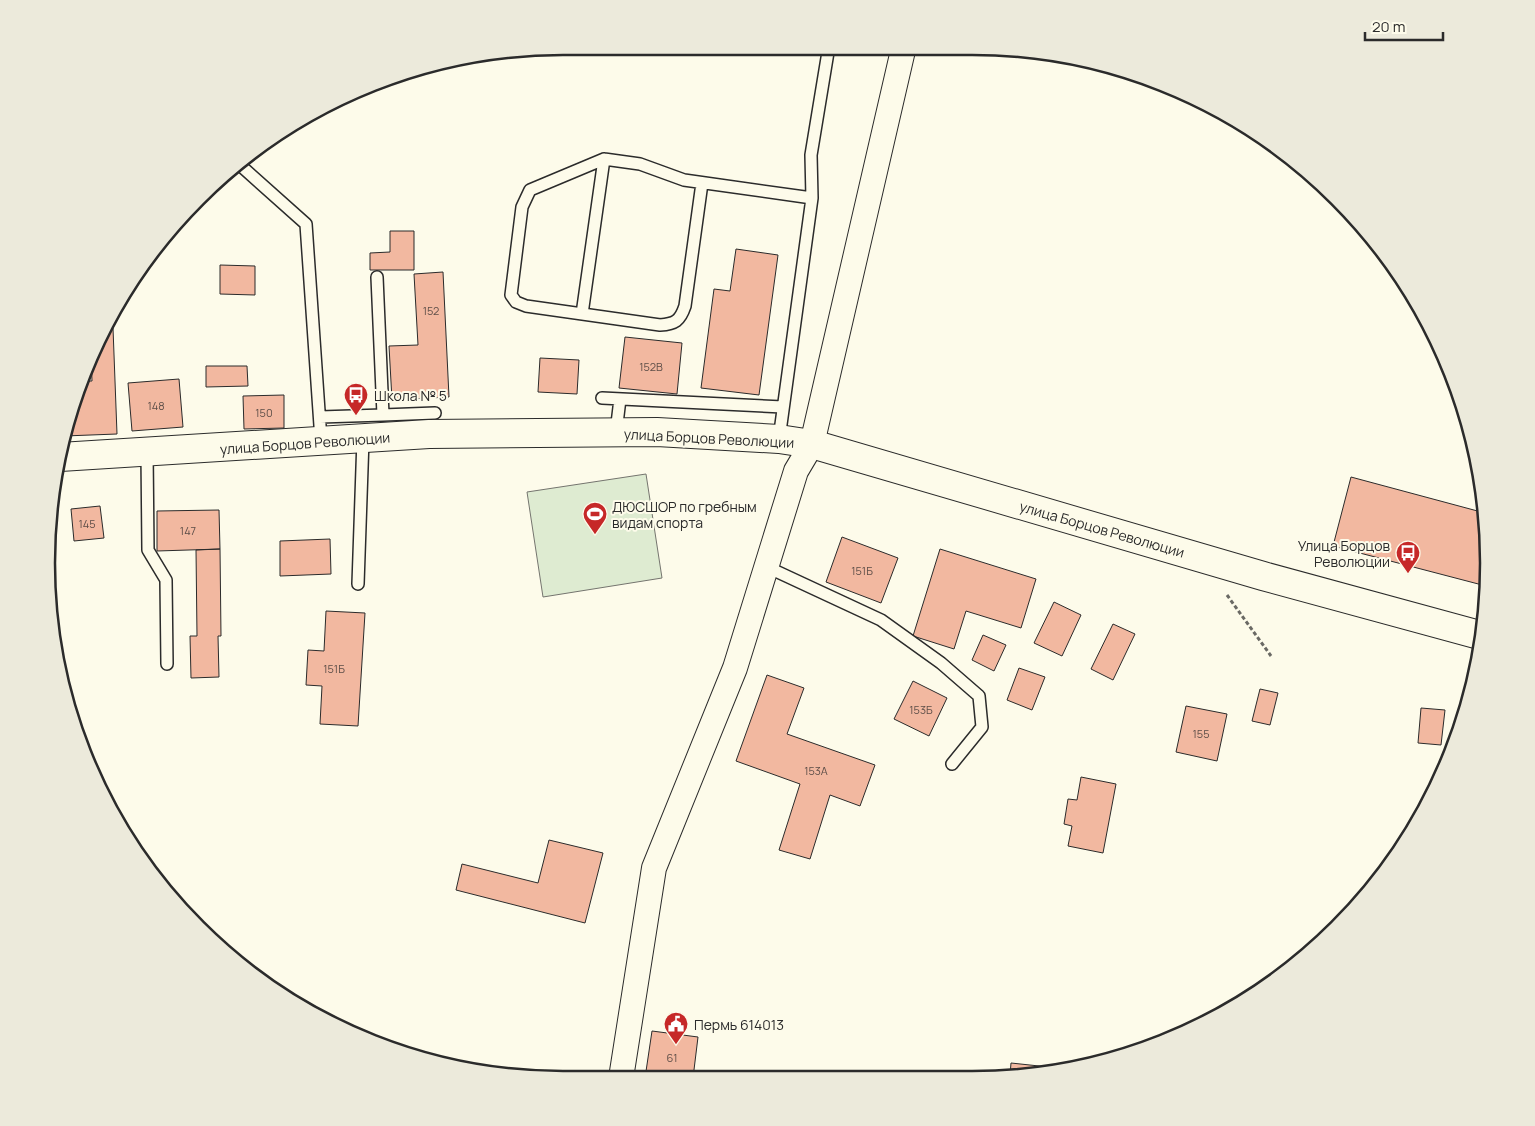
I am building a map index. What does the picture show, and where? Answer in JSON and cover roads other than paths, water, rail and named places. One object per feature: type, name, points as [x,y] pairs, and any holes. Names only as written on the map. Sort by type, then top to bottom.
[{"type":"street","points":[[622,1071],[654,868],[736,668],[796,470],[812,444],[902,55]]},
{"type":"street","name":"улица Борцов Революции","points":[[67,457],[147,452],[321,429],[363,439],[429,434],[657,432],[779,439],[812,444],[1263,576],[1475,634]]},
{"type":"lane","points":[[779,439],[812,198],[810,155],[827,55]]},
{"type":"lane","points":[[702,183],[685,306],[681,318],[674,324],[660,325],[521,304],[511,295],[522,207],[530,190],[604,159],[640,164],[684,180],[812,198]]},
{"type":"lane","points":[[582,314],[604,159]]},
{"type":"lane","points":[[244,168],[306,224],[321,429],[383,415],[435,413]]},
{"type":"lane","points":[[377,277],[383,415]]},
{"type":"lane","points":[[602,398],[783,408]]},
{"type":"lane","points":[[616,432],[620,399]]},
{"type":"lane","points":[[358,584],[363,439]]},
{"type":"lane","points":[[147,452],[148,550],[166,580],[167,664]]},
{"type":"lane","points":[[767,567],[882,620],[941,663],[979,696],[982,727],[952,764]]},
{"type":"place","name":"Школа № 5","points":[[356,416]]},
{"type":"place","name":"ДЮСШОР по гребным видам спорта","points":[[595,535]]},
{"type":"place","name":"Улица Борцов Революции","points":[[1408,574]]},
{"type":"place","name":"Пермь 614013","points":[[676,1045]]}]
